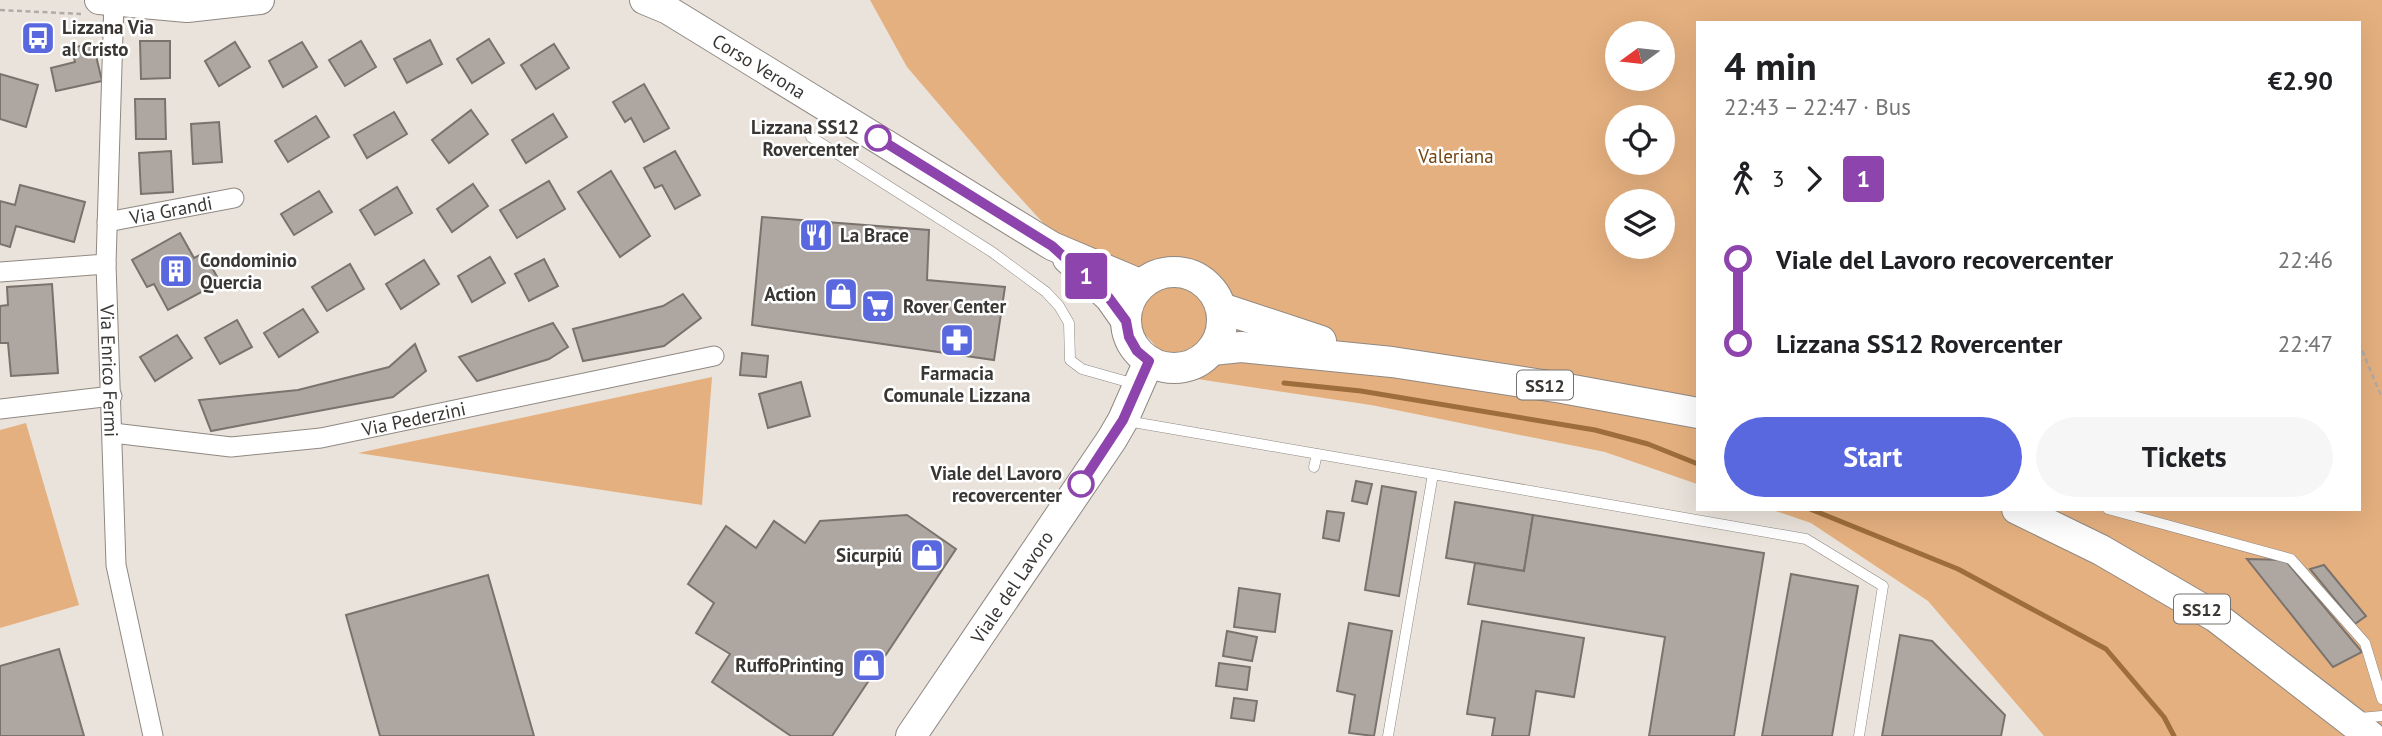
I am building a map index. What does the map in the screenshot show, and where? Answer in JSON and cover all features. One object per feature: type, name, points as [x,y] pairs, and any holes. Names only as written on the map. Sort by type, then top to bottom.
[{"type":"main road","points":[[103,4],[187,8],[260,0]]},
{"type":"main road","name":"Corso Verona","points":[[644,0],[668,10],[1052,246]]},
{"type":"main road","points":[[1052,246],[1142,284]]},
{"type":"main road","points":[[1052,246],[1109,298],[1126,321]]},
{"type":"main road","points":[[1144,373],[1129,337],[1126,321],[1130,301],[1142,284],[1156,275],[1172,272],[1188,274],[1203,281],[1214,293],[1221,309],[1220,330],[1212,350]]},
{"type":"main road","name":"SS12","points":[[1221,309],[1392,362]]},
{"type":"main road","name":"SS12","points":[[1144,373],[1183,367],[1199,361],[1212,350],[1241,347],[1392,362],[1562,388],[1696,413]]},
{"type":"main road","name":"Viale del Lavoro","points":[[911,736],[1123,420],[1144,373]]},
{"type":"main road","name":"SS12","points":[[2021,511],[2101,550],[2216,617],[2359,727]]},
{"type":"street","name":"Via Enrico Fermi","points":[[103,4],[106,264],[116,565],[153,736]]},
{"type":"street","name":"Via Grandi","points":[[107,222],[234,198]]},
{"type":"street","points":[[0,272],[106,264]]},
{"type":"street","name":"Via Pederzini","points":[[113,433],[231,447],[321,438],[713,356]]},
{"type":"street","points":[[0,409],[112,396]]},
{"type":"lane","points":[[811,136],[992,252],[1046,292],[1069,323],[1070,359],[1082,369],[1144,373]]},
{"type":"lane","points":[[1123,420],[1806,539],[1883,586],[1859,736]]},
{"type":"lane","points":[[1314,467],[1317,454]]},
{"type":"lane","points":[[1388,736],[1433,474]]},
{"type":"lane","points":[[2115,511],[2291,559],[2365,643],[2382,699]]},
{"type":"lane","points":[[2359,727],[2382,716]]},
{"type":"path","points":[[0,10],[103,4]]},
{"type":"path","points":[[2361,348],[2382,398]]},
{"type":"green space","name":"Valeriana","points":[[870,0],[2382,0],[2382,736],[2044,736],[1928,601],[1811,523],[1776,511],[2361,511],[2361,21],[1696,21],[1696,484],[1605,452],[1371,405],[1184,377],[1002,178],[907,67]]},
{"type":"green space","points":[[712,377],[702,505],[358,453]]},
{"type":"green space","points":[[26,423],[79,605],[0,628],[0,430]]},
{"type":"building","points":[[489,39],[504,63],[472,83],[457,59]]},
{"type":"building","points":[[430,40],[442,64],[407,83],[394,59]]},
{"type":"building","points":[[140,41],[170,41],[170,78],[141,79]]},
{"type":"building","points":[[361,41],[376,67],[345,86],[329,60]]},
{"type":"building","points":[[235,42],[250,67],[219,86],[205,61]]},
{"type":"building","points":[[302,42],[317,67],[283,87],[269,61]]},
{"type":"building","points":[[93,43],[102,81],[56,91],[51,68],[75,62],[72,48]]},
{"type":"building","points":[[554,44],[569,68],[536,89],[521,65]]},
{"type":"building","points":[[0,74],[38,85],[26,127],[0,119]]},
{"type":"building","points":[[644,84],[669,128],[644,142],[631,118],[625,122],[613,102]]},
{"type":"building","points":[[135,99],[165,99],[166,139],[136,139]]},
{"type":"building","points":[[471,110],[488,134],[449,163],[432,140]]},
{"type":"building","points":[[394,112],[407,134],[367,158],[354,135]]},
{"type":"building","points":[[553,114],[567,137],[526,163],[512,140]]},
{"type":"building","points":[[316,116],[329,137],[288,162],[275,141]]},
{"type":"building","points":[[219,122],[222,162],[193,164],[191,124]]},
{"type":"building","points":[[171,151],[173,192],[141,194],[139,153]]},
{"type":"building","points":[[675,151],[700,195],[675,209],[662,185],[655,188],[644,168]]},
{"type":"building","points":[[611,171],[650,236],[620,257],[578,192]]},
{"type":"building","points":[[549,181],[565,209],[517,238],[500,210]]},
{"type":"building","points":[[473,184],[488,206],[452,232],[437,209]]},
{"type":"building","points":[[20,185],[85,202],[74,242],[16,226],[10,247],[0,244],[0,201],[15,205]]},
{"type":"building","points":[[397,187],[412,213],[375,235],[360,210]]},
{"type":"building","points":[[319,191],[332,212],[294,235],[281,214]]},
{"type":"building","name":"Rover Center","points":[[762,217],[929,230],[927,280],[1005,287],[994,360],[752,325]]},
{"type":"building","name":"Condominio Quercia","points":[[180,233],[194,258],[204,253],[220,282],[168,310],[154,284],[147,287],[132,260]]},
{"type":"building","points":[[490,257],[505,283],[472,302],[458,276]]},
{"type":"building","points":[[544,259],[558,286],[529,301],[515,274]]},
{"type":"building","points":[[424,260],[439,284],[401,309],[386,284]]},
{"type":"building","points":[[350,264],[364,289],[327,311],[312,287]]},
{"type":"building","points":[[52,284],[58,373],[11,376],[8,343],[0,343],[0,306],[8,305],[7,287]]},
{"type":"building","points":[[683,294],[701,318],[664,346],[583,361],[573,329],[663,306]]},
{"type":"building","points":[[303,309],[318,332],[279,357],[264,333]]},
{"type":"building","points":[[237,320],[252,347],[220,364],[205,338]]},
{"type":"building","points":[[553,323],[568,347],[549,359],[477,381],[459,357]]},
{"type":"building","points":[[177,335],[192,358],[155,381],[140,357]]},
{"type":"building","points":[[415,344],[426,371],[393,397],[211,431],[199,400],[298,390],[389,367]]},
{"type":"building","points":[[742,353],[768,356],[766,377],[740,375]]},
{"type":"building","points":[[801,382],[810,416],[768,428],[759,394]]},
{"type":"building","points":[[1356,481],[1372,484],[1367,504],[1352,501]]},
{"type":"building","points":[[1382,486],[1416,492],[1399,596],[1365,590]]},
{"type":"building","points":[[1455,502],[1533,515],[1524,571],[1446,558]]},
{"type":"building","points":[[1327,511],[1344,513],[1339,541],[1323,538]]},
{"type":"building","points":[[907,515],[956,549],[832,736],[791,736],[712,682],[730,654],[696,633],[714,603],[688,584],[726,526],[756,548],[774,521],[805,543],[820,521]]},
{"type":"building","points":[[1533,515],[1764,553],[1734,736],[1649,736],[1665,637],[1468,604],[1475,563],[1524,571]]},
{"type":"building","points":[[2247,559],[2285,560],[2362,652],[2333,667]]},
{"type":"building","points":[[2324,565],[2366,616],[2355,624],[2310,569]]},
{"type":"building","points":[[1791,574],[1858,586],[1832,736],[1762,736]]},
{"type":"building","points":[[488,575],[534,736],[380,736],[346,615]]},
{"type":"building","points":[[1239,588],[1280,594],[1275,632],[1234,627]]},
{"type":"building","points":[[1482,621],[1584,638],[1574,697],[1536,691],[1529,736],[1492,736],[1495,718],[1467,714]]},
{"type":"building","points":[[1349,623],[1392,631],[1374,736],[1349,733],[1355,695],[1337,691]]},
{"type":"building","points":[[1227,631],[1257,637],[1252,661],[1223,656]]},
{"type":"building","points":[[1900,635],[1932,641],[2005,715],[2001,736],[1882,736]]},
{"type":"building","points":[[59,649],[84,736],[0,736],[0,666]]},
{"type":"building","points":[[1219,663],[1250,667],[1247,690],[1216,686]]},
{"type":"building","points":[[1234,698],[1257,701],[1254,721],[1231,718]]},
{"type":"waterway","points":[[1284,383],[1361,391],[1595,430],[1648,444],[1696,463]]},
{"type":"waterway","points":[[1815,511],[1958,569],[2106,649],[2164,717],[2174,736]]},
{"type":"bus line","name":"1","points":[[878,138],[1052,246],[1109,298],[1126,321],[1129,337],[1137,351],[1149,361],[1123,420],[1081,484]]},
{"type":"place","name":"Lizzana Via al Cristo","points":[[38,38]]},
{"type":"place","name":"Lizzana SS12 Rovercenter","points":[[878,138]]},
{"type":"place","name":"La Brace","points":[[816,235]]},
{"type":"place","name":"Condominio Quercia","points":[[176,271]]},
{"type":"place","name":"Action","points":[[841,294]]},
{"type":"place","name":"Rover Center","points":[[878,306]]},
{"type":"place","name":"Farmacia Comunale Lizzana","points":[[957,340]]},
{"type":"place","name":"Viale del Lavoro recovercenter","points":[[1081,484]]},
{"type":"place","name":"Sicurpiú","points":[[927,555]]},
{"type":"place","name":"RuffoPrinting","points":[[869,665]]}]
